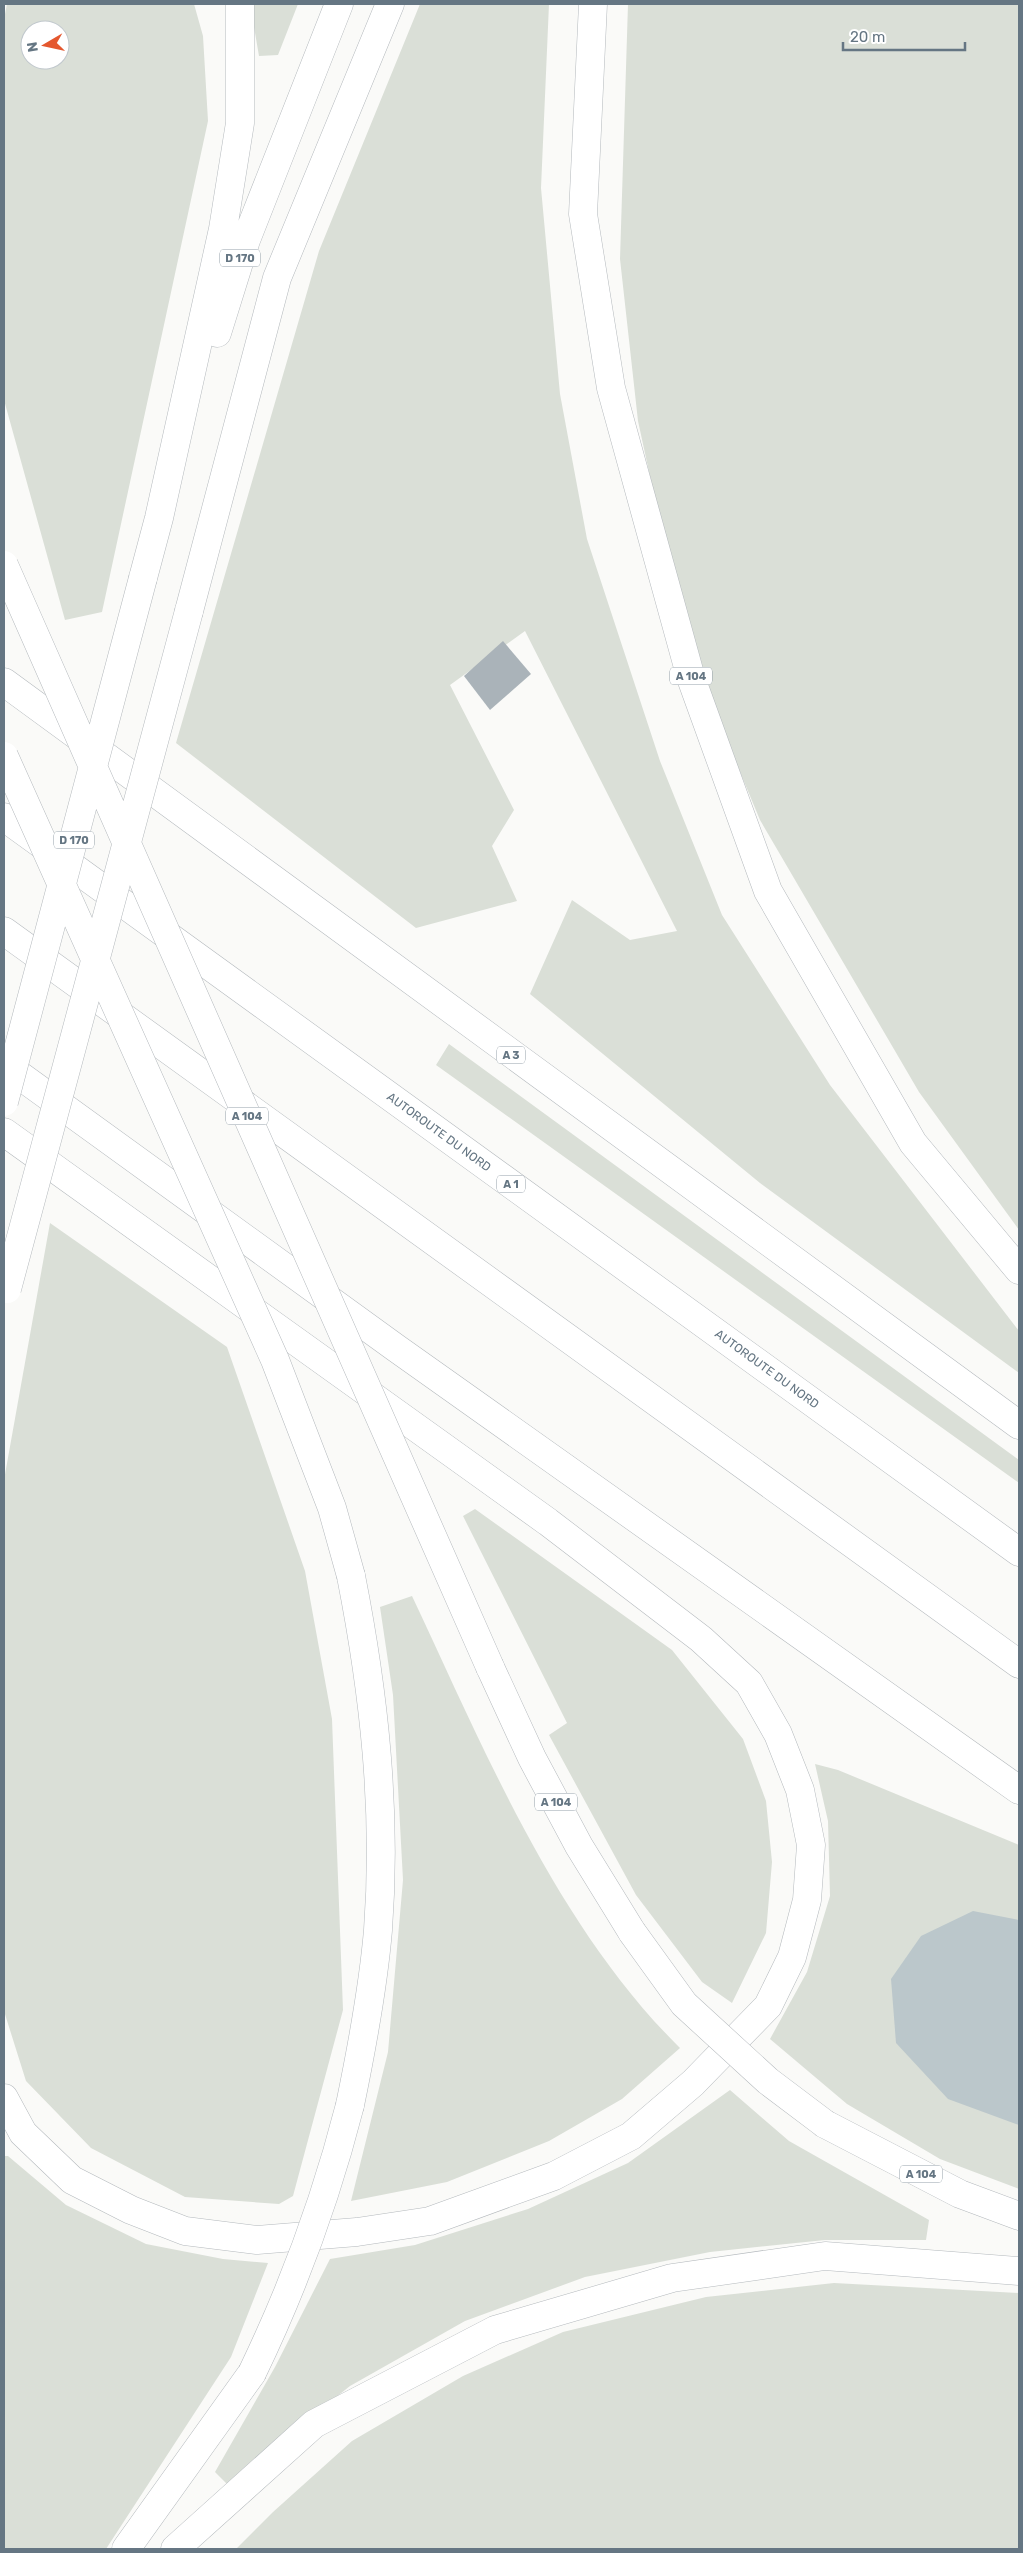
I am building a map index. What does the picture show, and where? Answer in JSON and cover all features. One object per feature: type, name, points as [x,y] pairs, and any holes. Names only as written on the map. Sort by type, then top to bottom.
[{"type":"highway","points":[[159,518],[223,229],[240,123],[240,4]]},
{"type":"highway","name":"D 170","points":[[4,1102],[159,518],[246,240],[339,4]]},
{"type":"highway","points":[[6,1296],[277,278],[390,4]]},
{"type":"highway","name":"A 104","points":[[593,4],[584,214],[611,388],[691,678],[768,891],[913,1143],[1019,1270]]},
{"type":"highway","name":"A 104","points":[[4,565],[490,1667],[532,1758],[575,1838],[632,1932],[684,2004],[768,2081],[825,2124],[960,2194],[1019,2216]]},
{"type":"highway","name":"A 3","points":[[4,682],[1019,1425]]},
{"type":"highway","points":[[4,756],[275,1360],[332,1508],[352,1576],[368,1664],[378,1752],[381,1841],[377,1939],[367,2018],[350,2105],[332,2174],[309,2242],[283,2308],[252,2373],[126,2549]]},
{"type":"highway","name":"AUTOROUTE DU NORD","points":[[4,817],[1019,1552]]},
{"type":"highway","points":[[4,931],[1019,1664]]},
{"type":"highway","points":[[4,1064],[396,1348],[1019,1790]]},
{"type":"highway","points":[[4,1132],[548,1522],[702,1639],[749,1683],[778,1734],[800,1790],[811,1846],[807,1900],[792,1957],[768,2006],[693,2084],[631,2136],[554,2176],[430,2221],[357,2232],[257,2240],[185,2231],[131,2210],[72,2180],[23,2132],[4,2098]]},
{"type":"highway","points":[[175,2549],[314,2424],[495,2330],[672,2278],[824,2256],[1019,2271]]},
{"type":"shaded area","points":[[7,4],[194,4],[203,36],[208,121],[102,612],[65,620],[4,400],[4,19]]},
{"type":"shaded area","points":[[250,4],[298,4],[278,55],[259,56]]},
{"type":"shaded area","points":[[420,4],[549,4],[541,188],[560,394],[587,539],[660,761],[722,915],[830,1085],[1019,1331],[1019,1373],[760,1183],[530,994],[572,900],[630,940],[677,931],[525,631],[450,685],[514,810],[492,846],[517,901],[416,928],[176,743],[319,251]]},
{"type":"shaded area","points":[[628,4],[1019,4],[1019,1230],[919,1092],[760,820],[686,642],[638,421],[620,259]]},
{"type":"shaded area","points":[[449,1044],[1019,1460],[1019,1483],[436,1065]]},
{"type":"shaded area","points":[[50,1223],[227,1347],[305,1571],[332,1719],[343,2010],[293,2196],[279,2204],[185,2197],[91,2148],[26,2081],[4,2011],[4,1480]]},
{"type":"shaded area","points":[[475,1509],[672,1650],[743,1739],[766,1801],[772,1862],[766,1933],[732,2003],[702,1982],[636,1895],[549,1735],[567,1723],[463,1516]]},
{"type":"shaded area","points":[[412,1596],[496,1775],[560,1892],[596,1947],[636,2000],[680,2048],[622,2099],[549,2141],[447,2182],[351,2201],[388,2052],[403,1880],[393,1695],[380,1607]]},
{"type":"shaded area","points":[[815,1764],[838,1770],[1019,1845],[1019,2189],[940,2159],[847,2104],[770,2039],[807,1972],[830,1896],[828,1821]]},
{"type":"shaded area","points":[[973,1911],[1019,1920],[1019,2125],[948,2099],[896,2043],[891,1979],[921,1936]]},
{"type":"shaded area","points":[[730,2090],[789,2141],[929,2220],[926,2240],[825,2240],[710,2252],[585,2277],[465,2321],[350,2386],[227,2484],[215,2472],[275,2367],[330,2259],[415,2245],[528,2209],[628,2163]]},
{"type":"shaded area","points":[[4,2156],[8,2156],[66,2205],[146,2244],[223,2259],[268,2263],[231,2357],[106,2549],[4,2549]]},
{"type":"shaded area","points":[[834,2283],[1019,2293],[1019,2549],[236,2549],[273,2512],[352,2441],[463,2376],[563,2332],[706,2297]]},
{"type":"building","points":[[503,641],[531,674],[490,710],[464,676]]}]
